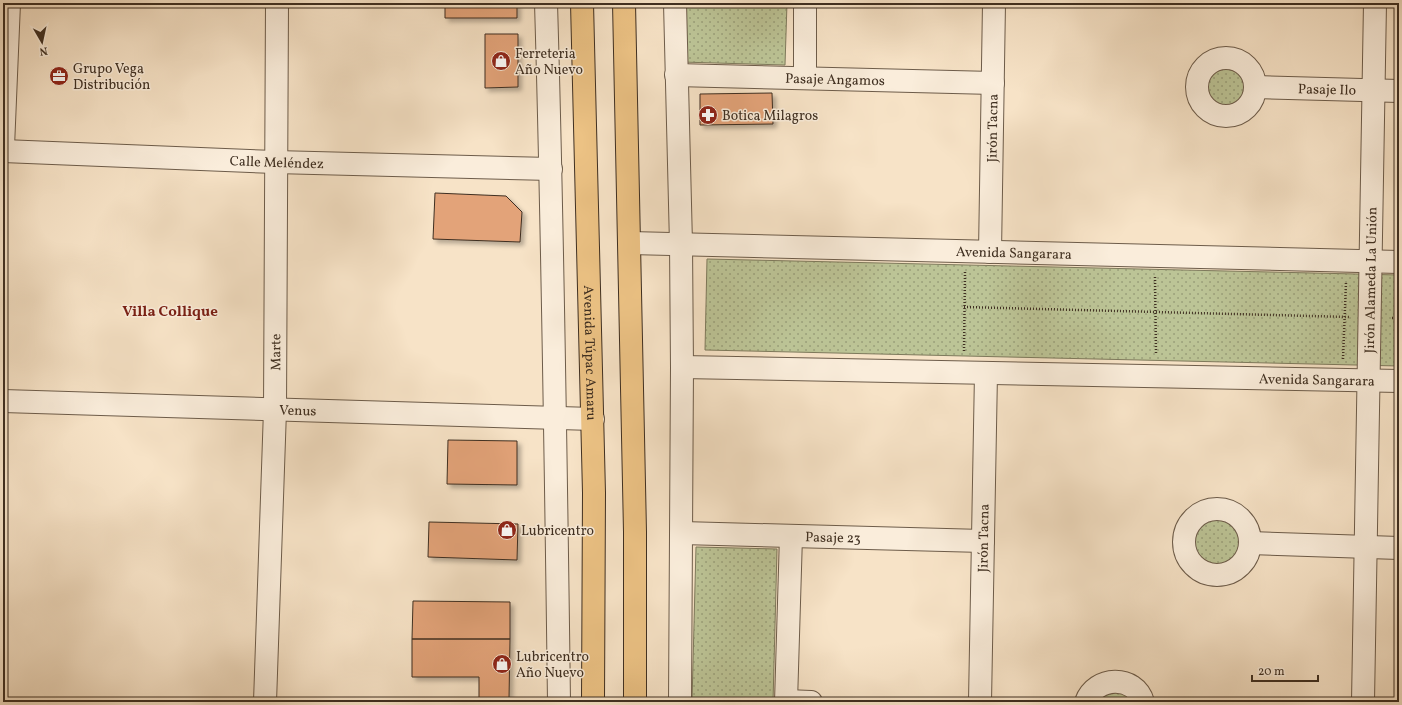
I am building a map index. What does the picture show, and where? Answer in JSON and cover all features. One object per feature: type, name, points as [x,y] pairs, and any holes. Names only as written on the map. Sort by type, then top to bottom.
[{"type":"highway","name":"Avenida Túpac Amaru","points":[[582,3],[594,493],[593,702]]},
{"type":"highway","points":[[624,3],[635,532],[635,702]]},
{"type":"street","points":[[3,147],[9,3]]},
{"type":"street","name":"Marte","points":[[265,702],[275,410],[275,162],[277,3]]},
{"type":"street","points":[[546,3],[556,418],[559,702]]},
{"type":"street","points":[[675,3],[681,244],[682,368],[680,702]]},
{"type":"street","points":[[805,3],[805,78]]},
{"type":"street","name":"Jirón Tacna","points":[[990,252],[994,3]]},
{"type":"street","name":"Jirón Alameda La Unión","points":[[1363,702],[1375,3]]},
{"type":"street","name":"Pasaje Angamos","points":[[676,75],[993,83]]},
{"type":"street","name":"Pasaje Ilo","points":[[1256,87],[1399,91]]},
{"type":"street","name":"Calle Meléndez","points":[[3,151],[275,162],[551,169]]},
{"type":"street","name":"Avenida Sangarara","points":[[630,243],[1399,262]]},
{"type":"street","name":"Avenida Sangarara","points":[[682,368],[1399,381]]},
{"type":"street","name":"Jirón Tacna","points":[[980,702],[986,373]]},
{"type":"street","name":"Venus","points":[[3,401],[592,419]]},
{"type":"street","name":"Pasaje 23","points":[[682,533],[983,541]]},
{"type":"street","points":[[791,536],[786,702],[811,702]]},
{"type":"street","points":[[1250,543],[1399,548]]},
{"type":"street","points":[[1086,702],[1091,692],[1099,685],[1118,681],[1128,684],[1136,690],[1143,702]]},
{"type":"path","points":[[964,373],[965,252]]},
{"type":"path","points":[[1155,256],[1156,377]]},
{"type":"path","points":[[1343,380],[1347,261]]},
{"type":"path","points":[[964,307],[1344,317]]},
{"type":"green space","points":[[680,3],[787,3],[785,65],[681,62]]},
{"type":"green space","points":[[1221,67],[1229,67],[1237,70],[1243,76],[1246,88],[1243,100],[1237,106],[1229,109],[1221,109],[1213,106],[1207,100],[1204,92],[1204,84],[1207,76],[1213,70]]},
{"type":"green space","points":[[707,259],[1399,275],[1399,366],[705,350]]},
{"type":"green space","points":[[1212,519],[1222,519],[1234,526],[1241,538],[1241,548],[1234,560],[1222,567],[1212,567],[1204,563],[1197,556],[1193,548],[1193,538],[1197,530],[1204,523]]},
{"type":"green space","points":[[696,547],[777,549],[773,702],[692,702]]},
{"type":"green space","points":[[1117,689],[1136,702],[1093,702]]},
{"type":"building","points":[[445,3],[517,3],[517,18],[445,18]]},
{"type":"building","name":"Ferreteria Año Nuevo","points":[[485,34],[518,34],[518,87],[485,88]]},
{"type":"building","points":[[772,93],[773,124],[700,125],[700,94]]},
{"type":"building","points":[[435,193],[506,196],[522,212],[520,242],[433,239]]},
{"type":"building","points":[[448,440],[517,441],[517,485],[447,484]]},
{"type":"building","points":[[429,522],[518,524],[517,560],[428,557]]},
{"type":"building","points":[[413,601],[510,602],[510,639],[412,639]]},
{"type":"building","points":[[412,639],[510,639],[509,699],[479,698],[479,677],[412,677]]},
{"type":"place","name":"Ferreteria Año Nuevo","points":[[501,61]]},
{"type":"place","name":"Grupo Vega Distribución","points":[[59,76]]},
{"type":"place","name":"Botica Milagros","points":[[708,115]]},
{"type":"place","name":"Lubricentro","points":[[507,530]]},
{"type":"place","name":"Lubricentro Año Nuevo","points":[[502,664]]},
{"type":"district","name":"Villa Collique","points":[[170,311]]}]
